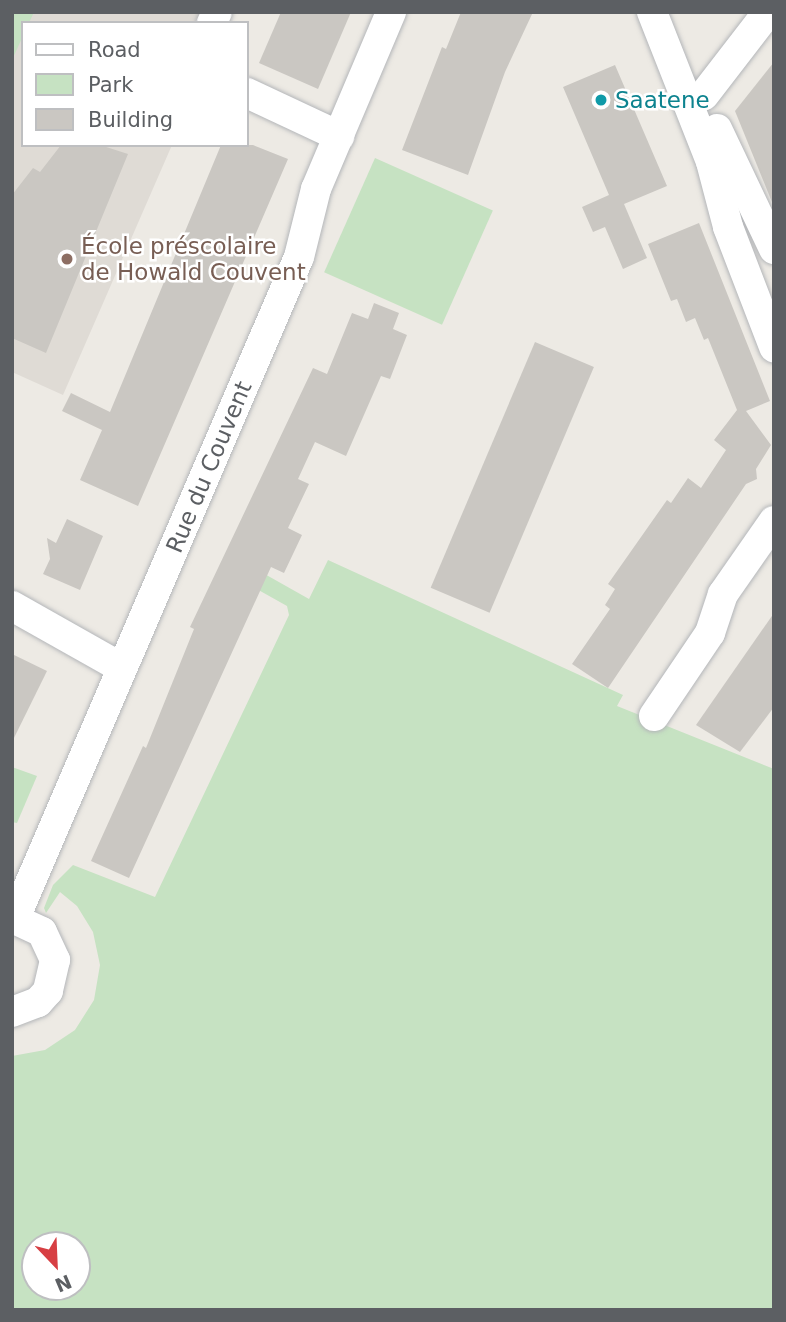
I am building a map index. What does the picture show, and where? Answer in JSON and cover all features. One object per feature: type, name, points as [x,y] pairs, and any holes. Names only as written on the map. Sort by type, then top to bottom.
[{"type":"street","name":"Rue du Couvent","points":[[12,1012],[37,1002],[48,991],[55,960],[42,932],[14,918],[299,257],[316,189],[391,12]]},
{"type":"street","points":[[696,92],[768,12]]},
{"type":"street","points":[[660,13],[696,92],[719,158],[728,227],[774,346]]},
{"type":"street","points":[[248,93],[339,136]]},
{"type":"street","points":[[719,158],[774,249]]},
{"type":"street","points":[[654,716],[710,634],[723,594],[774,521]]},
{"type":"street","points":[[12,606],[122,668]]},
{"type":"shaded area","name":"École préscolaire de Howald Couvent","points":[[12,12],[231,12],[227,21],[21,21],[21,147],[171,147],[63,395],[12,372]]},
{"type":"green space","points":[[12,12],[34,12],[30,21],[21,21],[21,40],[12,60]]},
{"type":"green space","points":[[375,158],[493,210],[442,325],[324,272]]},
{"type":"green space","points":[[328,560],[623,695],[617,706],[774,769],[774,1310],[12,1310],[12,1056],[45,1050],[75,1030],[94,1000],[100,965],[93,932],[77,906],[60,892],[46,913],[44,908],[53,885],[73,865],[155,897],[289,615],[287,606],[253,587],[252,567],[309,599]]},
{"type":"green space","points":[[12,767],[37,776],[17,823],[12,822]]},
{"type":"building","points":[[281,12],[351,12],[318,89],[259,63]]},
{"type":"building","points":[[461,12],[533,12],[505,72],[468,175],[402,150],[442,47],[446,49]]},
{"type":"building","points":[[774,62],[774,207],[735,111]]},
{"type":"building","points":[[615,65],[667,186],[624,204],[647,258],[623,269],[605,227],[593,232],[582,207],[609,195],[563,87]]},
{"type":"building","points":[[253,145],[288,159],[138,506],[80,480],[102,430],[62,411],[71,393],[110,412],[220,147]]},
{"type":"building","points":[[59,147],[106,147],[128,154],[46,353],[12,338],[12,195],[33,168],[40,172]]},
{"type":"building","points":[[699,223],[770,401],[746,411],[771,445],[756,469],[757,479],[746,484],[608,688],[572,664],[610,609],[605,605],[615,589],[608,584],[667,500],[671,503],[688,478],[701,488],[726,450],[714,440],[737,410],[708,338],[704,340],[695,318],[686,322],[677,299],[671,301],[648,244]]},
{"type":"building","points":[[374,303],[399,313],[393,329],[407,335],[390,379],[381,376],[346,456],[315,442],[298,479],[309,484],[288,528],[302,535],[284,573],[271,567],[129,878],[91,861],[143,746],[146,748],[194,629],[190,627],[313,368],[327,374],[352,313],[368,319]]},
{"type":"building","points":[[535,342],[594,367],[490,613],[431,588]]},
{"type":"building","points":[[67,519],[103,536],[80,590],[43,574],[50,559],[47,538],[56,543]]},
{"type":"building","points":[[774,613],[774,707],[740,752],[696,725]]},
{"type":"building","points":[[12,654],[47,671],[12,742]]},
{"type":"place","name":"Saatene","points":[[601,100]]},
{"type":"place","name":"École préscolaire de Howald Couvent","points":[[67,259]]}]
